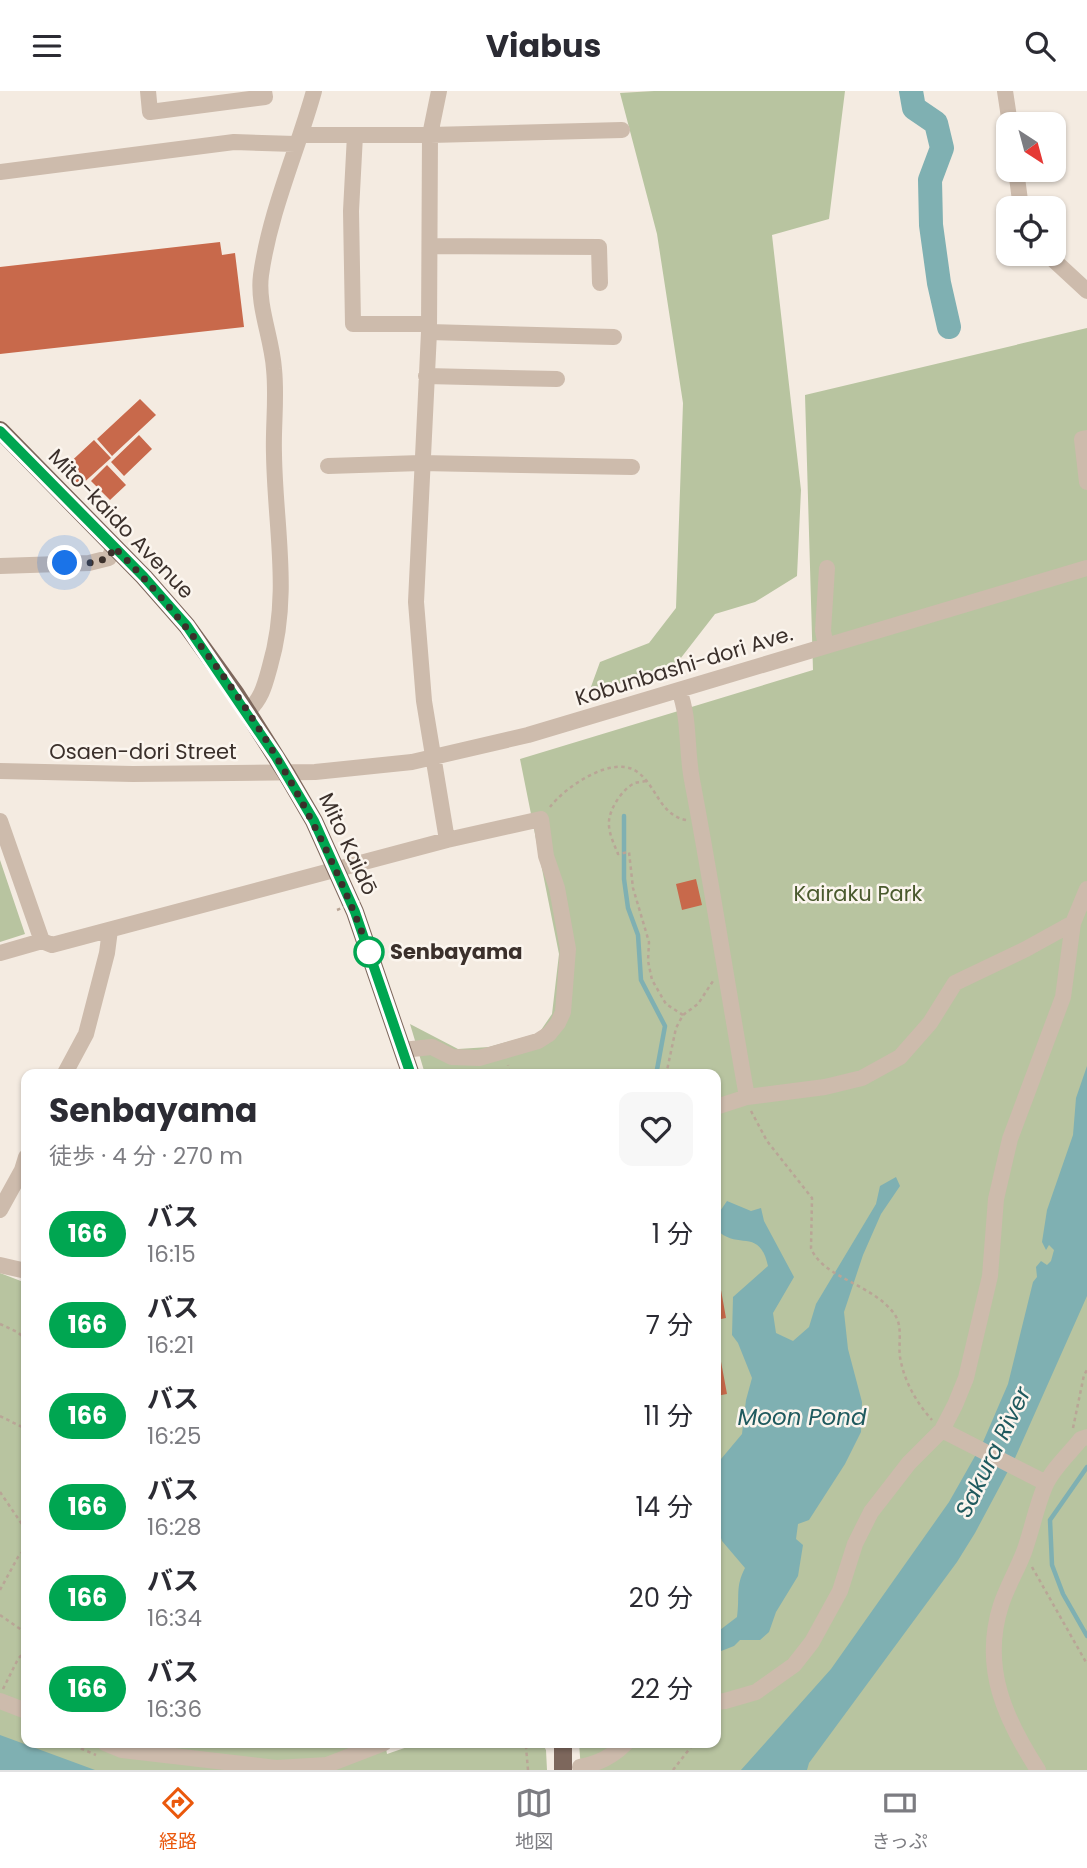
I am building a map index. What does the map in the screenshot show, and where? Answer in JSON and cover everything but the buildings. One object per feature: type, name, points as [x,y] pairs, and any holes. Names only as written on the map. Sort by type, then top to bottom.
[{"type":"main road","name":"Mito-kaido Avenue","points":[[0,431],[187,626],[247,712]]},
{"type":"main road","name":"Mito Kaidō","points":[[247,712],[314,821],[337,870],[379,978],[409,1069]]},
{"type":"main road","points":[[565,1748],[572,1769]]},
{"type":"street","points":[[148,91],[150,112],[265,97],[264,91]]},
{"type":"street","points":[[247,712],[257,703],[263,692],[279,636],[282,572],[274,453],[274,369],[260,297],[261,275],[280,194],[314,91]]},
{"type":"street","points":[[439,91],[429,135],[428,328],[416,602],[417,633],[432,758],[447,839]]},
{"type":"street","points":[[1006,91],[1009,112]]},
{"type":"street","points":[[0,172],[234,142],[355,135],[622,130]]},
{"type":"street","points":[[355,135],[351,211],[352,324],[614,337]]},
{"type":"street","points":[[430,246],[599,247],[600,283]]},
{"type":"street","points":[[1061,266],[1087,291]]},
{"type":"street","points":[[426,376],[557,379]]},
{"type":"street","points":[[1085,437],[1087,482]]},
{"type":"street","points":[[328,466],[421,463],[632,467]]},
{"type":"street","points":[[0,566],[89,563],[109,558],[114,547]]},
{"type":"street","points":[[826,646],[823,631],[827,568]]},
{"type":"street","name":"Kobunbashi-dori Ave.","points":[[286,773],[363,768],[432,758],[528,735],[1087,568]]},
{"type":"street","points":[[679,690],[685,708],[690,769],[747,1097]]},
{"type":"street","name":"Osaen-dori Street","points":[[0,771],[286,773]]},
{"type":"street","points":[[0,953],[42,941],[52,945],[447,839],[541,819],[546,856],[557,888],[568,949],[563,1012],[558,1023],[549,1034],[538,1041],[479,1058],[452,1057],[432,1047],[402,1050]]},
{"type":"street","points":[[0,821],[42,941]]},
{"type":"street","points":[[721,1701],[756,1692],[794,1665],[812,1642],[840,1591],[855,1544],[871,1513],[909,1463],[942,1430],[956,1405],[966,1378],[990,1276],[996,1199],[1010,1139],[1063,997],[1073,923],[1087,889]]},
{"type":"street","points":[[721,1105],[747,1097],[825,1087],[862,1078],[900,1057],[930,1023],[956,983],[1073,923]]},
{"type":"street","points":[[67,1069],[86,1034],[107,953],[110,930]]},
{"type":"street","points":[[0,1210],[21,1172]]},
{"type":"street","points":[[0,1265],[21,1270]]},
{"type":"street","points":[[942,1430],[1046,1483]]},
{"type":"street","points":[[1038,1770],[1021,1743],[1003,1703],[992,1653],[1002,1603],[1024,1552],[1046,1483],[1081,1440],[1080,1433]]},
{"type":"street","points":[[0,1701],[21,1709]]},
{"type":"street","points":[[117,1748],[276,1768],[328,1767],[372,1748]]},
{"type":"street","points":[[572,1769],[594,1765],[620,1748]]},
{"type":"path","points":[[541,819],[556,799],[593,773],[615,768],[634,770],[646,781],[667,811],[681,819],[700,822]]},
{"type":"path","points":[[646,781],[635,783],[623,792],[613,807],[609,821],[612,841],[618,854],[629,852],[633,888],[649,942],[648,961],[652,980],[666,1003],[682,1015]]},
{"type":"path","points":[[337,910],[362,900]]},
{"type":"path","points":[[667,1069],[676,1028],[682,1015],[698,1004],[724,964]]},
{"type":"path","points":[[747,1097],[766,1141],[811,1198],[811,1248],[821,1263],[877,1295],[897,1318],[900,1328],[900,1359],[905,1375],[920,1406],[942,1430]]},
{"type":"path","points":[[0,1324],[21,1336]]},
{"type":"path","points":[[1080,1433],[1084,1375],[1087,1370]]},
{"type":"path","points":[[0,1416],[21,1426]]},
{"type":"path","points":[[0,1493],[21,1523]]},
{"type":"path","points":[[1024,1552],[1087,1664]]},
{"type":"path","points":[[0,1590],[21,1554]]},
{"type":"path","points":[[0,1615],[21,1630]]},
{"type":"path","points":[[0,1695],[21,1656]]},
{"type":"path","points":[[526,1748],[528,1770]]},
{"type":"path","points":[[673,1770],[690,1748]]},
{"type":"green space","points":[[845,91],[829,219],[772,235],[801,490],[797,576],[755,602],[715,614],[677,663],[588,695],[600,662],[649,643],[676,608],[683,403],[657,234],[620,93]]},
{"type":"green space","name":"Kairaku Park","points":[[1087,328],[1087,1770],[581,1770],[579,1748],[721,1748],[721,1069],[424,1069],[410,1024],[458,1049],[489,1047],[539,1033],[552,1014],[559,954],[520,759],[813,670],[805,395]]},
{"type":"green space","points":[[0,860],[25,934],[0,942]]},
{"type":"green space","points":[[0,1273],[21,1281],[21,1748],[386,1748],[387,1754],[404,1748],[545,1748],[547,1770],[0,1770]]},
{"type":"water","name":"Sakura River","points":[[1087,1066],[1087,1296],[1015,1458],[957,1562],[809,1763],[807,1770],[741,1770],[831,1669],[949,1502],[983,1442],[1008,1384],[1033,1282],[1037,1277],[1036,1267],[1041,1261],[1047,1265],[1051,1261],[1054,1250],[1049,1245],[1046,1250],[1042,1242],[1047,1210],[1073,1135],[1076,1098]]},
{"type":"water","name":"Moon Pond","points":[[896,1177],[900,1186],[881,1214],[863,1255],[844,1312],[848,1349],[862,1402],[861,1432],[845,1464],[809,1520],[798,1524],[796,1539],[803,1545],[798,1576],[776,1612],[769,1632],[760,1640],[740,1640],[734,1646],[721,1651],[721,1629],[737,1617],[739,1586],[745,1568],[721,1538],[721,1459],[742,1434],[752,1378],[732,1335],[733,1297],[768,1266],[759,1247],[721,1233],[721,1210],[727,1201],[751,1211],[761,1208],[764,1221],[794,1277],[773,1313],[776,1333],[793,1341],[809,1327],[816,1304],[876,1204],[880,1186]]},
{"type":"water","points":[[0,1735],[21,1743],[21,1748],[35,1748],[95,1770],[0,1770]]},
{"type":"waterway","points":[[911,91],[914,108],[936,123],[942,148],[930,180],[931,225],[939,283],[949,327]]},
{"type":"waterway","points":[[624,816],[624,879],[628,908],[638,935],[641,980],[665,1026],[657,1069]]},
{"type":"waterway","points":[[1087,1467],[1050,1520],[1052,1565],[1063,1594],[1087,1636]]},
{"type":"bus line","name":"166","points":[[0,431],[144,577],[187,626],[236,694],[314,821],[337,870],[379,978],[409,1069]]},
{"type":"place","name":"Senbayama","points":[[369,952]]},
{"type":"route","points":[[65,563],[89,563],[109,558],[114,547],[187,626],[236,694],[314,821],[355,912],[371,956],[369,952]]}]
